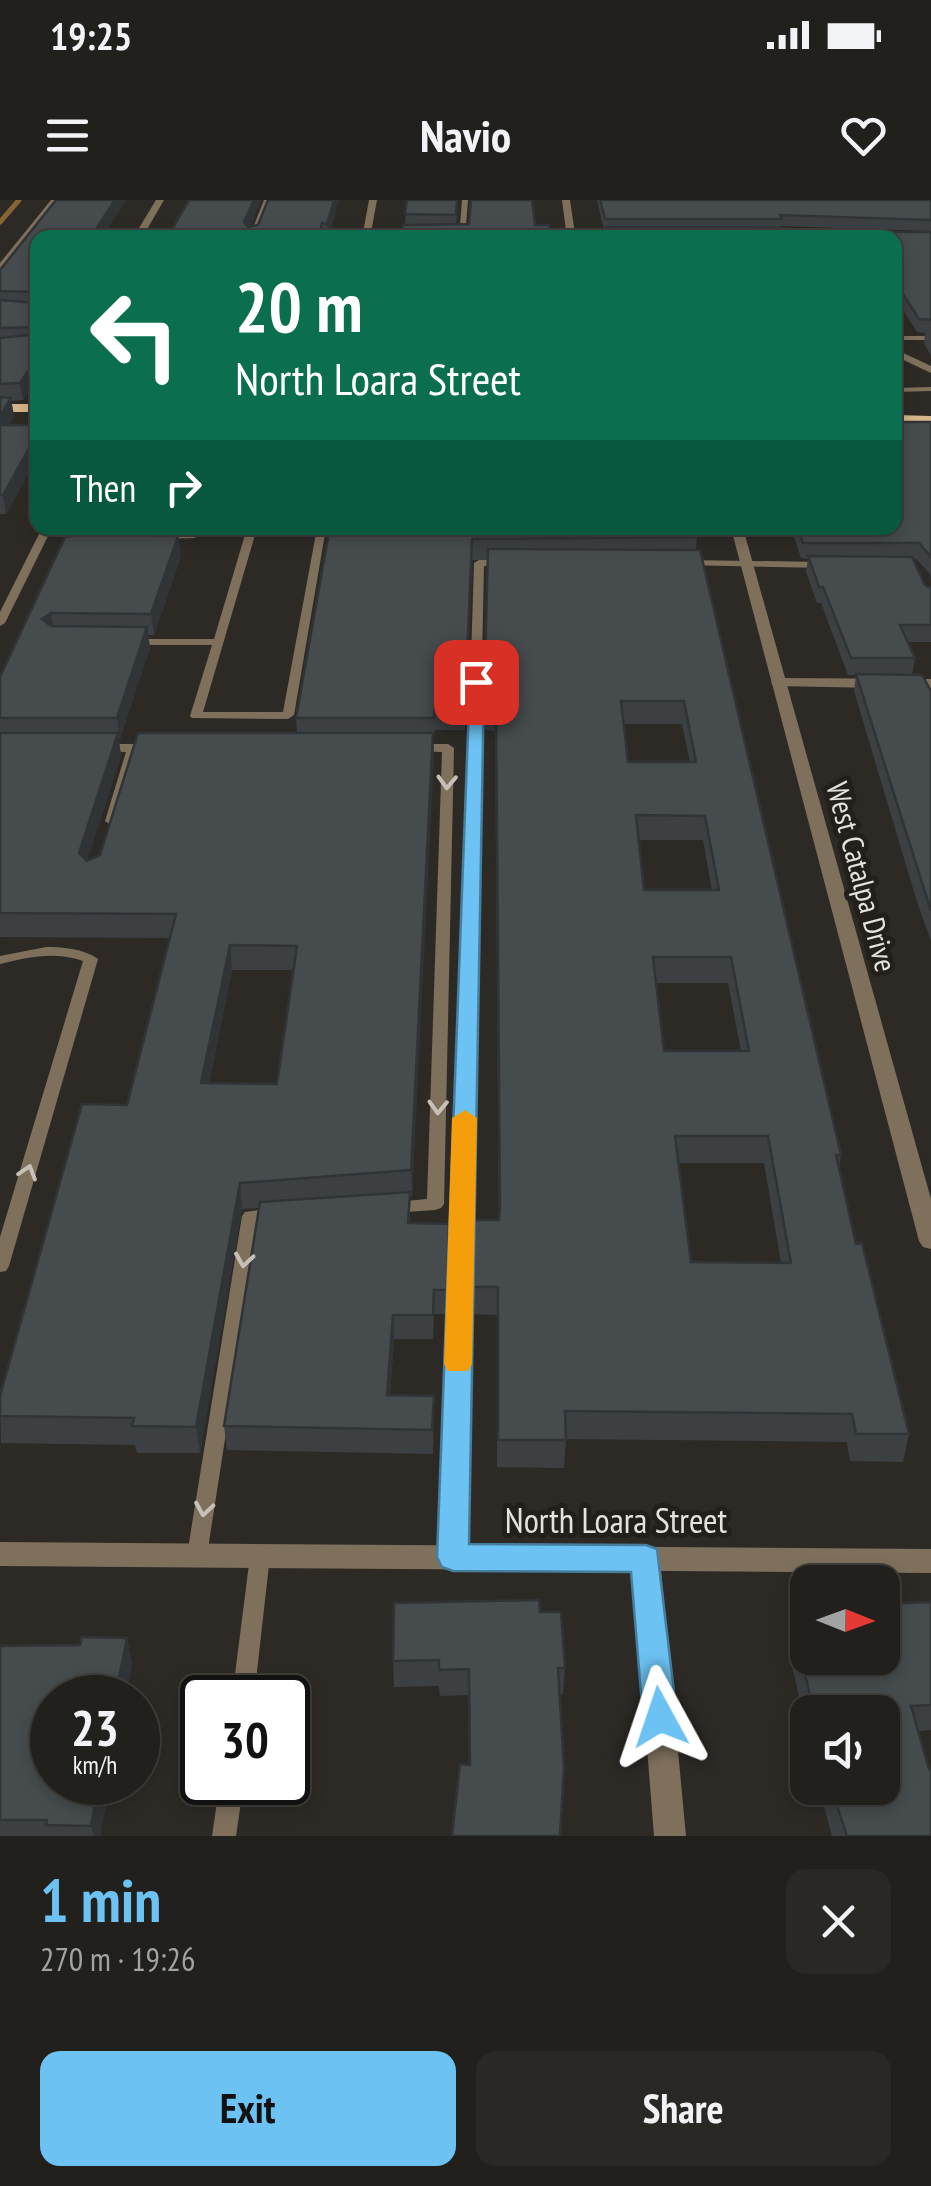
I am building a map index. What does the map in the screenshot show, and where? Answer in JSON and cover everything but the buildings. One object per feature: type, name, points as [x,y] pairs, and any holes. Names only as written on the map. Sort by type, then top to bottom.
[{"type":"main road","points":[[0,408],[30,410]]},
{"type":"main road","points":[[0,424],[30,413]]},
{"type":"main road","points":[[902,420],[931,420]]},
{"type":"street","points":[[142,230],[160,200]]},
{"type":"street","points":[[367,230],[373,200]]},
{"type":"street","points":[[566,200],[570,230]]},
{"type":"street","points":[[902,237],[931,237]]},
{"type":"street","points":[[902,356],[931,370]]},
{"type":"street","name":"West Catalpa Drive","points":[[739,535],[931,1241]]},
{"type":"street","points":[[779,683],[931,684]]},
{"type":"street","name":"North Loara Street","points":[[0,1554],[931,1561]]},
{"type":"street","points":[[646,1559],[670,1836]]},
{"type":"lane","points":[[0,267],[54,200]]},
{"type":"lane","points":[[255,230],[267,200]]},
{"type":"lane","points":[[462,230],[465,200]]},
{"type":"lane","points":[[902,338],[931,338]]},
{"type":"lane","points":[[902,390],[931,389]]},
{"type":"lane","points":[[0,623],[44,535]]},
{"type":"lane","points":[[153,536],[192,535]]},
{"type":"lane","points":[[250,535],[196,716],[288,716],[321,535]]},
{"type":"lane","points":[[453,1557],[479,563],[517,563]]},
{"type":"lane","points":[[670,563],[841,566]]},
{"type":"lane","points":[[119,642],[218,642]]},
{"type":"lane","points":[[76,748],[172,748]]},
{"type":"lane","points":[[105,841],[133,748]]},
{"type":"lane","points":[[368,1208],[435,1204],[448,748],[389,748]]},
{"type":"lane","points":[[0,960],[29,952],[70,950],[92,959],[0,1266]]},
{"type":"lane","points":[[197,1555],[252,1216],[284,1213]]},
{"type":"lane","points":[[246,1675],[260,1556]]},
{"type":"lane","points":[[224,1836],[229,1805]]},
{"type":"waterway","points":[[0,222],[19,200]]},
{"type":"slow traffic","points":[[458,1364],[465,1118]]},
{"type":"route","points":[[476,682],[453,1557],[646,1559],[660,1717]]}]
